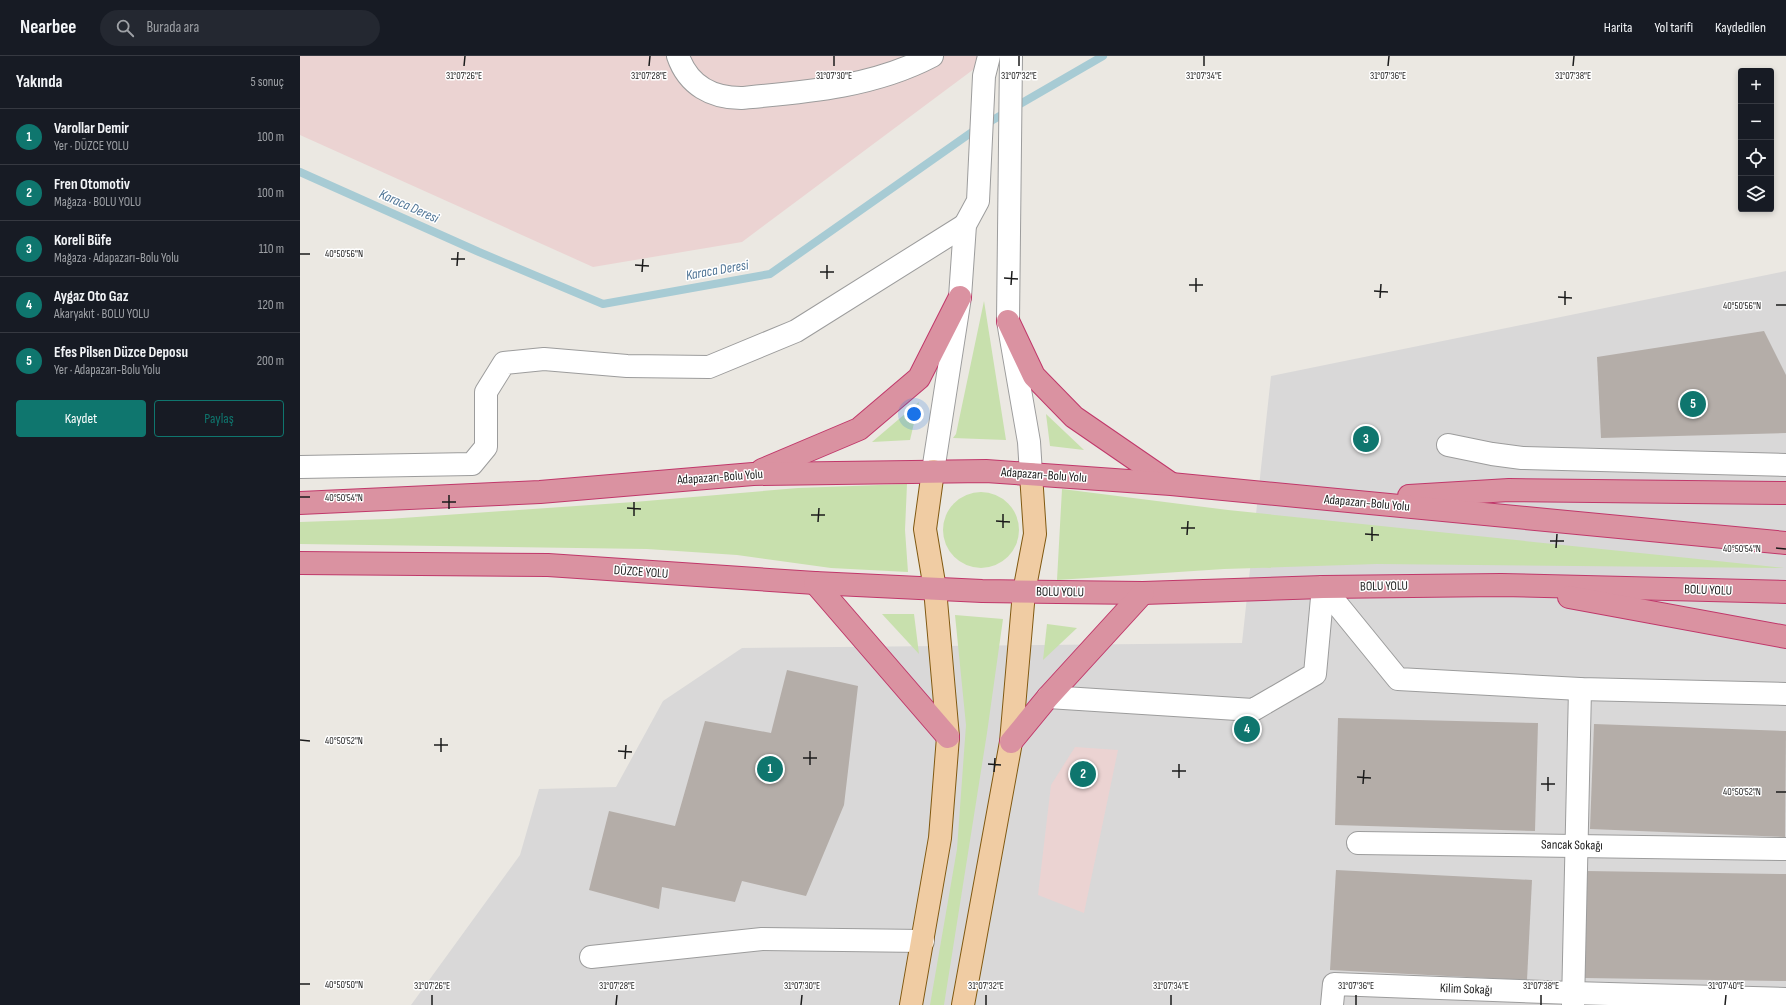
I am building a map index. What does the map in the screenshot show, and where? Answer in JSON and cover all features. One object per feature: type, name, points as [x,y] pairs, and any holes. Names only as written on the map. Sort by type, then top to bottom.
[{"type":"highway","points":[[753,474],[859,429],[919,378],[960,297]]},
{"type":"highway","points":[[1008,321],[1034,376],[1074,417],[1171,484]]},
{"type":"highway","name":"Adapazarı-Bolu Yolu","points":[[300,503],[540,492],[753,474],[986,471],[1171,484],[1786,543]]},
{"type":"highway","points":[[1336,500],[1509,490],[1786,493]]},
{"type":"highway","name":"DÜZCE YOLU","points":[[300,563],[548,565],[815,583],[982,591]]},
{"type":"highway","points":[[815,583],[948,737]]},
{"type":"highway","points":[[1501,585],[1786,637]]},
{"type":"highway","name":"BOLU YOLU","points":[[982,591],[1143,593],[1323,587],[1501,585],[1786,592]]},
{"type":"highway","points":[[1011,742],[1048,697],[1143,593]]},
{"type":"main road","points":[[911,1005],[940,838],[948,737],[935,589],[925,529],[933,471]]},
{"type":"main road","points":[[963,1005],[1011,742],[1024,592],[1035,534],[1031,474]]},
{"type":"street","points":[[678,56],[686,74],[695,83],[705,90],[728,98],[831,88],[864,82],[895,64],[932,56]]},
{"type":"street","points":[[1011,56],[1008,176],[1008,321],[1028,442],[1031,474]]},
{"type":"street","points":[[933,471],[960,297],[965,225],[978,201],[987,66]]},
{"type":"street","points":[[300,467],[472,464],[486,447],[486,392],[504,363],[544,359],[627,366],[710,367],[796,331],[965,225]]},
{"type":"street","points":[[1448,445],[1492,454],[1522,458],[1786,465]]},
{"type":"street","points":[[1323,587],[1398,679],[1580,688],[1786,694]]},
{"type":"street","points":[[1048,697],[1253,710],[1315,674],[1323,587]]},
{"type":"street","points":[[1573,999],[1580,688]]},
{"type":"street","name":"Sancak Sokağı","points":[[1358,843],[1786,849]]},
{"type":"street","points":[[591,957],[762,939],[923,941]]},
{"type":"street","name":"Kilim Sokağı","points":[[1332,1005],[1334,984],[1573,999],[1786,999]]},
{"type":"shaded area","points":[[300,56],[978,56],[978,66],[742,242],[593,267],[300,135]]},
{"type":"shaded area","points":[[1786,271],[1786,1005],[411,1005],[520,855],[539,789],[616,787],[663,701],[742,648],[1242,643],[1271,376]]},
{"type":"shaded area","points":[[1075,747],[1118,750],[1084,913],[1038,895],[1051,785]]},
{"type":"green space","points":[[984,301],[1006,440],[953,438],[956,434]]},
{"type":"green space","points":[[919,402],[910,440],[872,442]]},
{"type":"green space","points":[[1046,414],[1084,450],[1050,446]]},
{"type":"green space","points":[[907,484],[905,530],[908,572],[831,568],[737,555],[647,549],[300,544],[300,522],[388,519],[634,502],[798,488]]},
{"type":"green space","points":[[1062,489],[1228,510],[1784,568],[1377,564],[1224,569],[1057,580]]},
{"type":"green space","points":[[981,492],[996,495],[1008,503],[1016,515],[1019,530],[1016,545],[1008,557],[996,565],[981,568],[966,565],[954,557],[946,545],[943,530],[946,515],[954,503],[966,495]]},
{"type":"green space","points":[[882,614],[914,614],[919,654]]},
{"type":"green space","points":[[955,615],[1003,619],[987,733],[944,1005],[930,1005],[957,849],[966,725]]},
{"type":"green space","points":[[1047,624],[1077,628],[1043,660]]},
{"type":"building","points":[[1764,331],[1786,375],[1786,433],[1601,438],[1597,357]]},
{"type":"building","points":[[787,670],[858,686],[844,805],[806,896],[742,881],[735,902],[662,887],[659,909],[589,890],[609,811],[675,826],[705,721],[771,733]]},
{"type":"building","points":[[1338,718],[1538,723],[1535,831],[1335,825]]},
{"type":"building","points":[[1594,724],[1786,731],[1785,837],[1590,829]]},
{"type":"building","points":[[1336,870],[1532,880],[1527,980],[1330,970]]},
{"type":"building","points":[[1586,871],[1786,874],[1786,981],[1585,978]]},
{"type":"waterway","name":"Karaca Deresi","points":[[300,172],[479,252],[603,304],[770,274],[972,132],[1103,56]]},
{"type":"place","name":"Efes Pilsen Düzce Deposu","points":[[1693,404]]},
{"type":"place","name":"Koreli Büfe","points":[[1366,439]]},
{"type":"place","name":"Aygaz Oto Gaz","points":[[1247,729]]},
{"type":"place","name":"Varollar Demir","points":[[770,769]]},
{"type":"place","name":"Fren Otomotiv","points":[[1083,774]]}]
